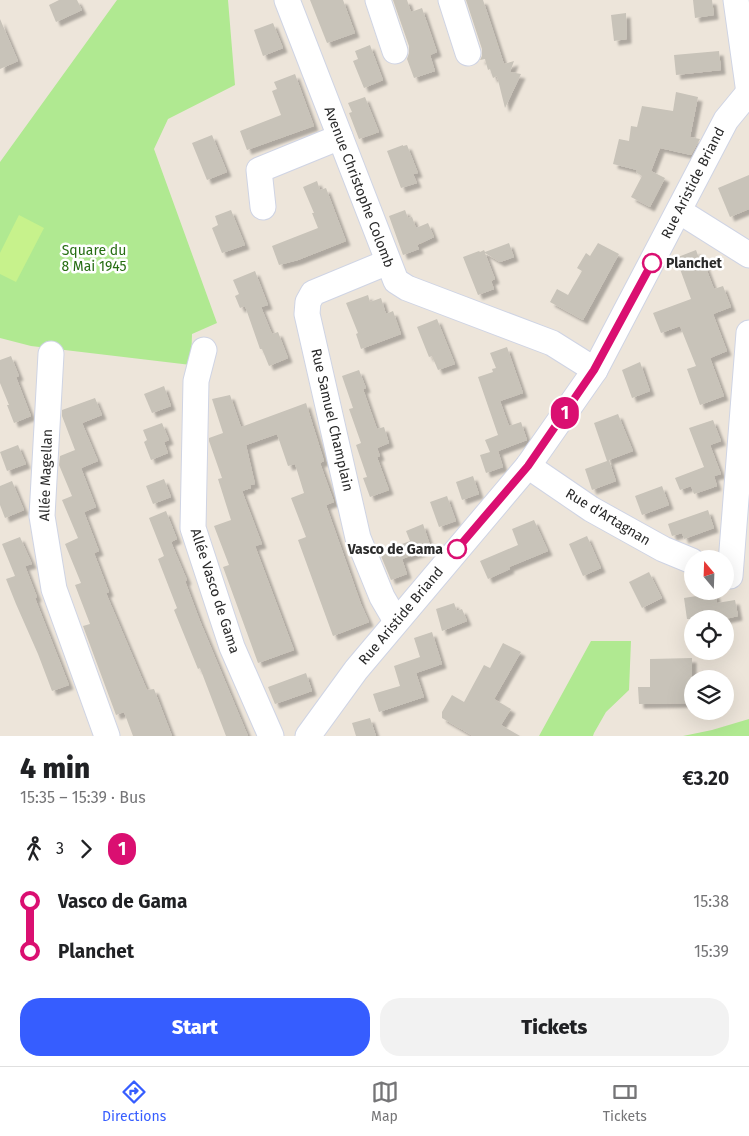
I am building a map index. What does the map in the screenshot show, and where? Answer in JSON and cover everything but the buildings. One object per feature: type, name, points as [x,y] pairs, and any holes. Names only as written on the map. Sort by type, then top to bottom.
[{"type":"street","name":"Avenue Christophe Colomb","points":[[287,0],[396,281],[407,288],[552,342],[594,370]]},
{"type":"street","points":[[378,0],[395,51]]},
{"type":"street","points":[[451,0],[468,53]]},
{"type":"street","points":[[736,0],[749,93]]},
{"type":"street","name":"Rue Aristide Briand","points":[[308,736],[356,670],[528,466],[594,370],[726,120],[749,93]]},
{"type":"street","points":[[264,207],[259,170],[340,137]]},
{"type":"street","points":[[679,211],[749,255]]},
{"type":"street","name":"Rue Samuel Champlain","points":[[388,262],[313,294],[308,302],[307,314],[358,538],[382,597],[396,621]]},
{"type":"street","points":[[735,576],[749,333]]},
{"type":"street","name":"Allée Vasco de Gama","points":[[204,350],[196,380],[194,528],[232,647],[271,736]]},
{"type":"street","name":"Allée Magellan","points":[[51,354],[42,516],[54,589],[107,736]]},
{"type":"street","name":"Rue d'Artagnan","points":[[528,466],[591,509],[663,549],[684,558]]},
{"type":"green space","name":"Square du 8 Mai 1945","points":[[117,0],[228,0],[235,85],[168,119],[154,149],[217,323],[192,334],[191,365],[31,346],[0,338],[0,162]]},
{"type":"green space","points":[[19,215],[44,228],[16,282],[0,274],[0,253]]},
{"type":"green space","points":[[591,641],[631,641],[629,690],[606,712],[593,736],[539,736]]},
{"type":"green space","points":[[749,719],[749,736],[683,736],[712,730]]},
{"type":"bus line","name":"1","points":[[457,549],[528,466],[594,370],[652,263]]},
{"type":"place","name":"Planchet","points":[[652,263]]},
{"type":"place","name":"Vasco de Gama","points":[[457,549]]}]
